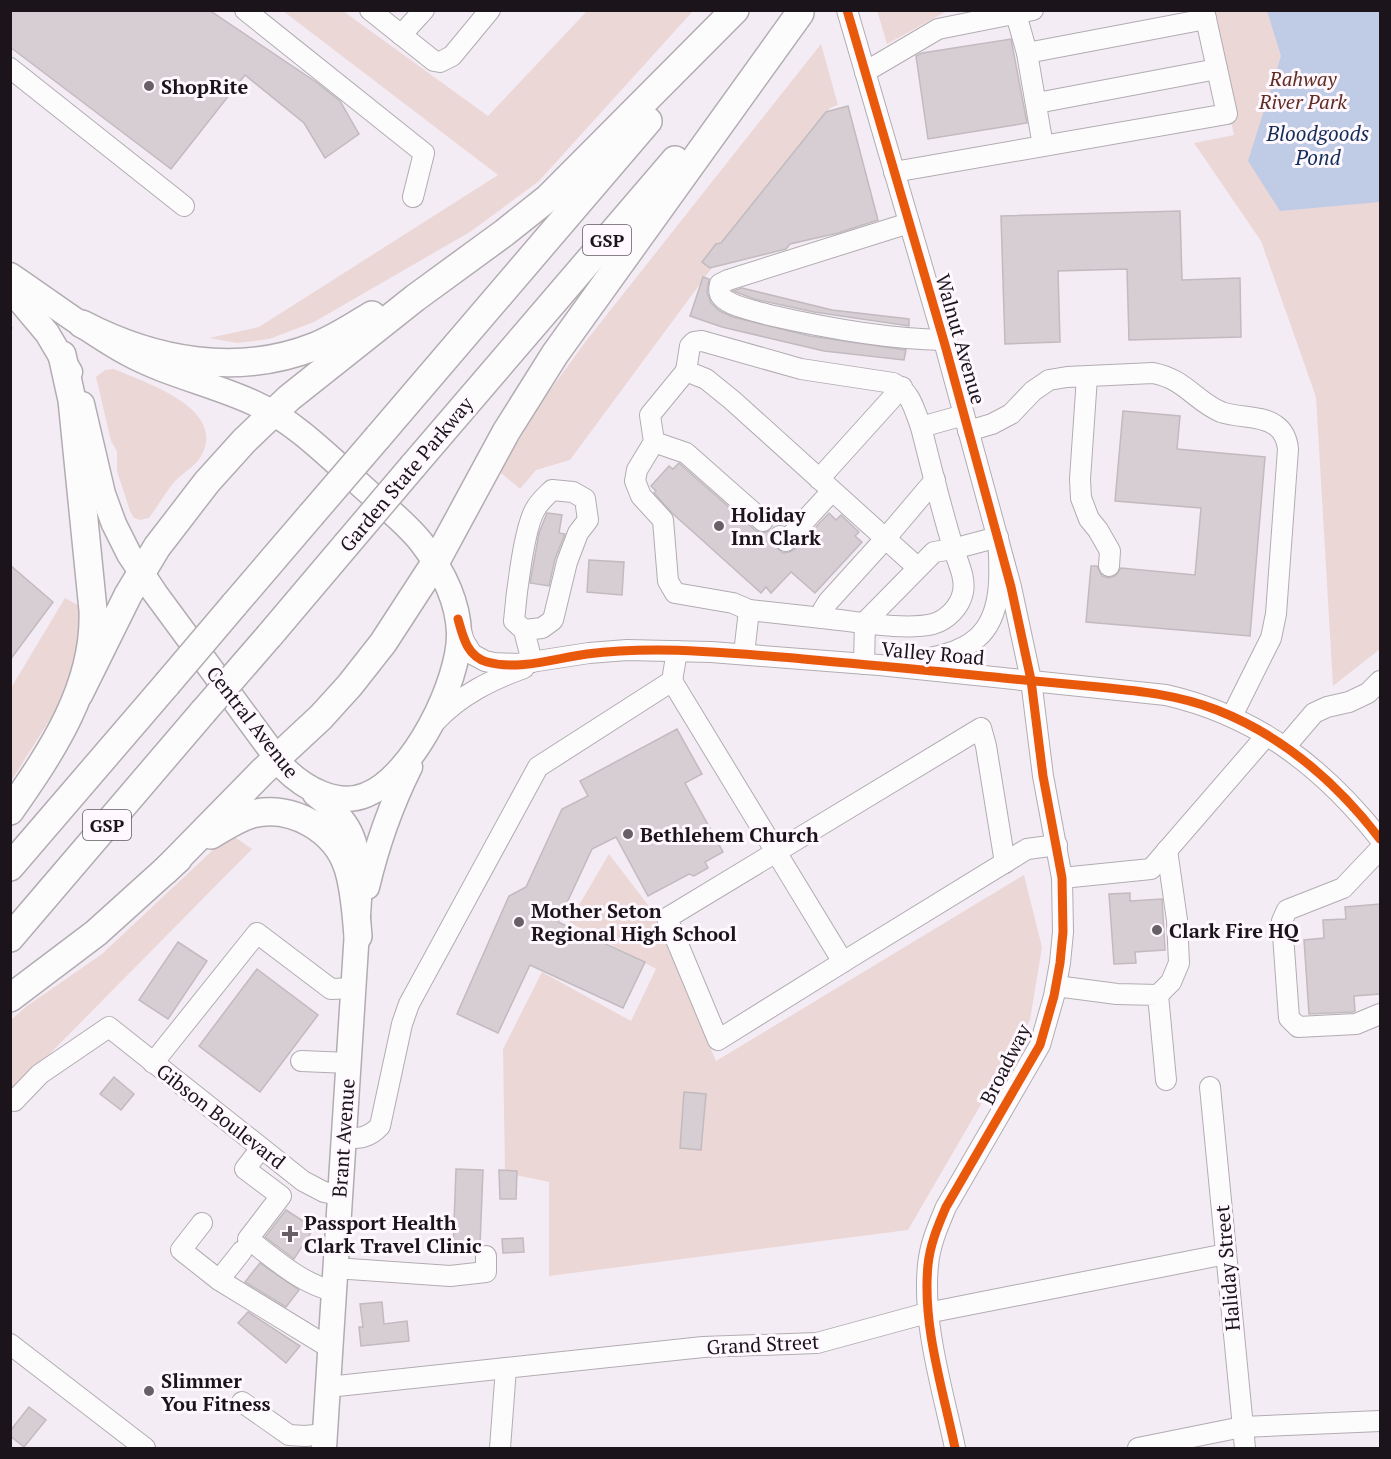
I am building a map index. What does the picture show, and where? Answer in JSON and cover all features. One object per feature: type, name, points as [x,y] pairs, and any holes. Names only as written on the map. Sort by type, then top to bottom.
[{"type":"highway","points":[[10,811],[46,755],[141,572],[157,547],[207,482],[273,413],[415,298],[548,198],[735,10]]},
{"type":"highway","name":"GSP","points":[[10,867],[742,10]]},
{"type":"highway","points":[[165,871],[277,758],[306,732],[350,685],[383,643],[435,563],[506,432],[555,354],[801,12]]},
{"type":"highway","name":"Garden State Parkway","points":[[10,938],[801,12]]},
{"type":"highway","points":[[82,324],[125,344],[171,357],[214,363],[254,362],[278,358],[319,345],[374,314],[415,298]]},
{"type":"highway","points":[[62,355],[72,400],[93,610],[91,654],[79,694]]},
{"type":"highway","points":[[10,998],[96,933],[201,842],[245,817],[259,813],[274,813],[301,819],[318,828],[331,840],[345,860],[355,902],[358,936]]},
{"type":"main road","name":"Central Avenue","points":[[10,275],[127,353],[153,366],[242,398],[273,413],[314,444],[421,542],[452,596],[458,619],[459,644],[456,667],[427,733],[389,780],[366,795],[351,798],[318,792],[303,785],[284,768],[129,554],[108,508],[73,378],[62,355],[10,289]]},
{"type":"main road","name":"Brant Avenue","points":[[358,936],[377,848],[396,796],[427,733]]},
{"type":"main road","name":"Brant Avenue","points":[[303,785],[338,813],[353,838],[360,870],[358,936],[339,1195],[325,1441]]},
{"type":"street","points":[[245,10],[424,153],[413,197]]},
{"type":"street","points":[[370,10],[434,61],[440,62],[452,56],[490,10]]},
{"type":"street","points":[[401,35],[424,10]]},
{"type":"street","name":"Walnut Avenue","points":[[847,10],[944,340],[1011,587],[1031,680]]},
{"type":"street","points":[[865,72],[938,29],[1024,12],[1027,52],[1043,146]]},
{"type":"street","points":[[894,172],[1227,114],[1205,15],[1027,52]]},
{"type":"street","points":[[10,68],[184,206]]},
{"type":"street","points":[[1037,103],[1217,69]]},
{"type":"street","points":[[909,223],[720,284],[719,292],[722,297],[743,308],[822,327],[915,339],[944,340]]},
{"type":"street","points":[[702,341],[801,369],[885,381],[902,387],[909,395],[921,427],[963,579],[963,592],[957,606],[948,617],[935,623],[916,626],[865,622],[749,610],[733,603],[675,593],[668,581],[663,520],[641,496],[635,481],[637,470],[654,442],[650,415],[686,371],[690,346],[694,342],[702,341]]},
{"type":"street","points":[[686,371],[706,379],[917,567]]},
{"type":"street","points":[[921,427],[966,423],[992,424],[1011,414],[1033,391],[1049,380],[1153,373],[1167,376],[1184,385],[1218,411],[1236,417],[1265,420],[1281,430],[1287,439],[1288,449],[1278,591],[1271,638],[1232,716]]},
{"type":"street","points":[[1087,377],[1080,479],[1081,498],[1089,519],[1110,551],[1109,566]]},
{"type":"street","points":[[780,536],[786,541],[825,485],[902,387]]},
{"type":"street","points":[[654,442],[686,453],[763,521]]},
{"type":"street","points":[[822,618],[823,610],[828,602],[935,480]]},
{"type":"street","points":[[526,627],[553,620],[567,562],[578,533],[588,520],[585,499],[573,492],[552,490],[535,509],[527,532],[526,627],[541,661]]},
{"type":"street","points":[[998,537],[1000,572],[997,596],[988,624],[978,638],[959,649],[946,653],[897,664],[871,665],[865,622],[934,552],[998,537]]},
{"type":"street","points":[[744,654],[749,610]]},
{"type":"street","name":"Valley Road","points":[[458,619],[468,648],[478,658],[494,663],[541,661],[609,652],[677,651],[744,654],[1031,680],[1166,695],[1195,702],[1232,716],[1285,747],[1314,767],[1342,794],[1380,839]]},
{"type":"street","points":[[677,651],[672,681],[843,962]]},
{"type":"street","name":"Valley Road","points":[[427,733],[443,713],[468,694],[502,676],[541,661]]},
{"type":"street","name":"Broadway","points":[[955,1449],[927,1314],[928,1264],[934,1234],[946,1207],[1040,1044],[1056,986],[1063,932],[1062,878],[1043,776],[1031,680]]},
{"type":"street","points":[[343,1138],[366,1137],[380,1126],[402,1024],[410,1004],[538,767],[672,681]]},
{"type":"street","points":[[1285,747],[1314,713],[1327,707],[1349,702],[1368,693],[1380,681]]},
{"type":"street","points":[[1005,863],[981,728],[667,918],[718,1040],[843,962],[1005,863],[1027,849],[1057,845]]},
{"type":"street","points":[[1062,878],[1151,869],[1266,736]]},
{"type":"street","points":[[1380,849],[1343,888],[1287,910],[1282,921],[1289,1018],[1298,1027],[1356,1024],[1380,1014]]},
{"type":"street","points":[[1056,986],[1117,994],[1158,995],[1171,982],[1179,963],[1177,920],[1167,850]]},
{"type":"street","points":[[153,1063],[257,933],[331,989],[354,988]]},
{"type":"street","points":[[1158,995],[1166,1080]]},
{"type":"street","name":"Gibson Boulevard","points":[[14,1101],[40,1074],[109,1027],[309,1185],[324,1192],[339,1195]]},
{"type":"street","points":[[302,1061],[349,1063]]},
{"type":"street","name":"Haliday Street","points":[[1210,1087],[1245,1449]]},
{"type":"street","points":[[219,1280],[281,1196],[245,1169],[261,1148]]},
{"type":"street","points":[[202,1223],[181,1250],[219,1280],[330,1348]]},
{"type":"street","points":[[245,1245],[319,1288],[334,1280],[450,1276],[486,1272],[486,1256]]},
{"type":"street","name":"Grand Street","points":[[328,1387],[703,1347],[818,1343],[927,1314],[1226,1254]]},
{"type":"street","points":[[10,1344],[145,1449]]},
{"type":"street","points":[[500,1449],[506,1368]]},
{"type":"street","points":[[242,1402],[289,1435],[306,1436],[325,1441]]},
{"type":"street","points":[[1138,1449],[1242,1427],[1380,1421]]},
{"type":"green space","points":[[877,10],[947,10],[947,11],[887,44]]},
{"type":"green space","points":[[283,11],[343,11],[488,116],[587,11],[693,11],[539,181],[470,232],[314,322],[269,339],[237,343],[209,338],[259,327],[498,175]]},
{"type":"green space","name":"Rahway River Park","points":[[1207,11],[1380,11],[1380,649],[1333,686],[1316,397],[1261,241],[1194,143],[1234,135]]},
{"type":"green space","points":[[821,44],[838,105],[830,108],[570,460],[536,470],[520,489],[500,472],[543,400],[586,341]]},
{"type":"green space","points":[[114,369],[163,390],[180,400],[204,425],[206,441],[200,458],[172,484],[149,518],[140,520],[134,518],[130,511],[117,471],[117,451],[111,441],[96,377],[105,370]]},
{"type":"green space","points":[[65,598],[85,609],[78,675],[11,781],[11,688]]},
{"type":"green space","points":[[230,834],[252,849],[11,1093],[11,1020],[27,1006],[102,954]]},
{"type":"green space","points":[[609,854],[651,909],[716,1061],[1024,875],[1042,947],[1030,1020],[908,1230],[549,1276],[549,1182],[505,1173],[503,1049],[542,972],[631,1021],[656,969],[569,922]]},
{"type":"water","name":"Bloodgoods Pond","points":[[1267,11],[1380,11],[1380,202],[1280,211],[1248,161],[1281,56]]},
{"type":"building","name":"ShopRite","points":[[10,10],[209,10],[316,82],[340,101],[359,134],[325,158],[304,123],[245,75],[171,169],[10,47]]},
{"type":"building","points":[[1011,39],[1027,123],[928,139],[916,56],[922,53]]},
{"type":"building","points":[[848,106],[878,220],[838,233],[790,244],[786,249],[710,268],[702,262],[716,244],[721,243],[826,112]]},
{"type":"building","points":[[1180,211],[1182,280],[1240,278],[1241,337],[1129,340],[1127,269],[1058,271],[1060,342],[1005,344],[1001,216]]},
{"type":"building","points":[[703,277],[709,279],[707,292],[711,303],[720,311],[733,317],[810,336],[906,350],[904,360],[824,351],[722,327],[690,316]]},
{"type":"building","points":[[742,288],[832,310],[909,319],[909,326],[814,312],[754,299],[733,291]]},
{"type":"building","points":[[1123,411],[1180,416],[1177,449],[1265,457],[1250,636],[1086,622],[1091,566],[1097,566],[1102,576],[1108,578],[1115,576],[1121,568],[1195,575],[1201,508],[1115,501]]},
{"type":"building","name":"Holiday Inn Clark","points":[[679,463],[755,530],[761,533],[770,531],[769,541],[783,553],[795,549],[829,513],[836,520],[841,515],[859,532],[855,536],[862,542],[815,593],[791,572],[771,593],[766,587],[761,593],[672,513],[654,493],[656,491],[651,486],[669,466],[673,469]]},
{"type":"building","points":[[547,513],[562,515],[559,533],[565,534],[555,559],[549,586],[530,583],[539,533]]},
{"type":"building","points":[[589,560],[624,562],[622,595],[587,592]]},
{"type":"building","points":[[10,565],[53,602],[10,660]]},
{"type":"building","points":[[677,729],[702,774],[685,783],[723,852],[705,862],[708,868],[694,876],[689,874],[648,896],[616,837],[592,849],[558,922],[645,962],[623,1008],[530,965],[498,1033],[457,1014],[509,896],[526,887],[562,809],[588,796],[580,781]]},
{"type":"building","points":[[1130,893],[1130,901],[1162,899],[1165,950],[1135,952],[1136,963],[1114,964],[1109,894]]},
{"type":"building","points":[[1380,904],[1380,994],[1354,996],[1355,1011],[1353,1012],[1309,1014],[1304,940],[1324,938],[1323,920],[1346,919],[1345,907]]},
{"type":"building","points":[[178,942],[207,961],[168,1019],[139,1000]]},
{"type":"building","points":[[257,969],[318,1015],[260,1092],[199,1046]]},
{"type":"building","points":[[114,1077],[134,1094],[121,1110],[100,1094]]},
{"type":"building","points":[[684,1092],[706,1094],[701,1150],[680,1148]]},
{"type":"building","points":[[456,1169],[483,1170],[480,1246],[475,1251],[453,1250]]},
{"type":"building","points":[[499,1170],[517,1171],[516,1199],[500,1199]]},
{"type":"building","points":[[286,1210],[314,1228],[294,1259],[265,1237]]},
{"type":"building","points":[[523,1238],[524,1252],[503,1253],[502,1239]]},
{"type":"building","points":[[260,1263],[299,1290],[286,1307],[245,1282]]},
{"type":"building","points":[[382,1302],[384,1324],[407,1321],[409,1341],[361,1346],[359,1327],[363,1327],[360,1304]]},
{"type":"building","points":[[248,1312],[300,1346],[286,1363],[238,1323]]},
{"type":"building","points":[[29,1407],[46,1420],[24,1447],[10,1436],[10,1431]]},
{"type":"cycle path","points":[[847,10],[945,345],[1011,587],[1031,680],[1043,776],[1062,878],[1063,932],[1060,963],[1054,996],[1040,1045],[946,1207],[929,1257],[927,1288],[931,1334],[955,1448]]},
{"type":"cycle path","points":[[458,619],[470,651],[480,659],[499,664],[537,663],[587,654],[622,651],[712,652],[1159,694],[1217,710],[1264,733],[1286,747],[1327,780],[1380,839]]},
{"type":"place","name":"ShopRite","points":[[149,86]]},
{"type":"place","name":"Holiday Inn Clark","points":[[719,526]]},
{"type":"place","name":"Bethlehem Church","points":[[628,834]]},
{"type":"place","name":"Mother Seton Regional High School","points":[[519,922]]},
{"type":"place","name":"Clark Fire HQ","points":[[1157,930]]},
{"type":"place","name":"Passport Health Clark Travel Clinic","points":[[290,1234]]},
{"type":"place","name":"Slimmer You Fitness","points":[[149,1391]]}]
